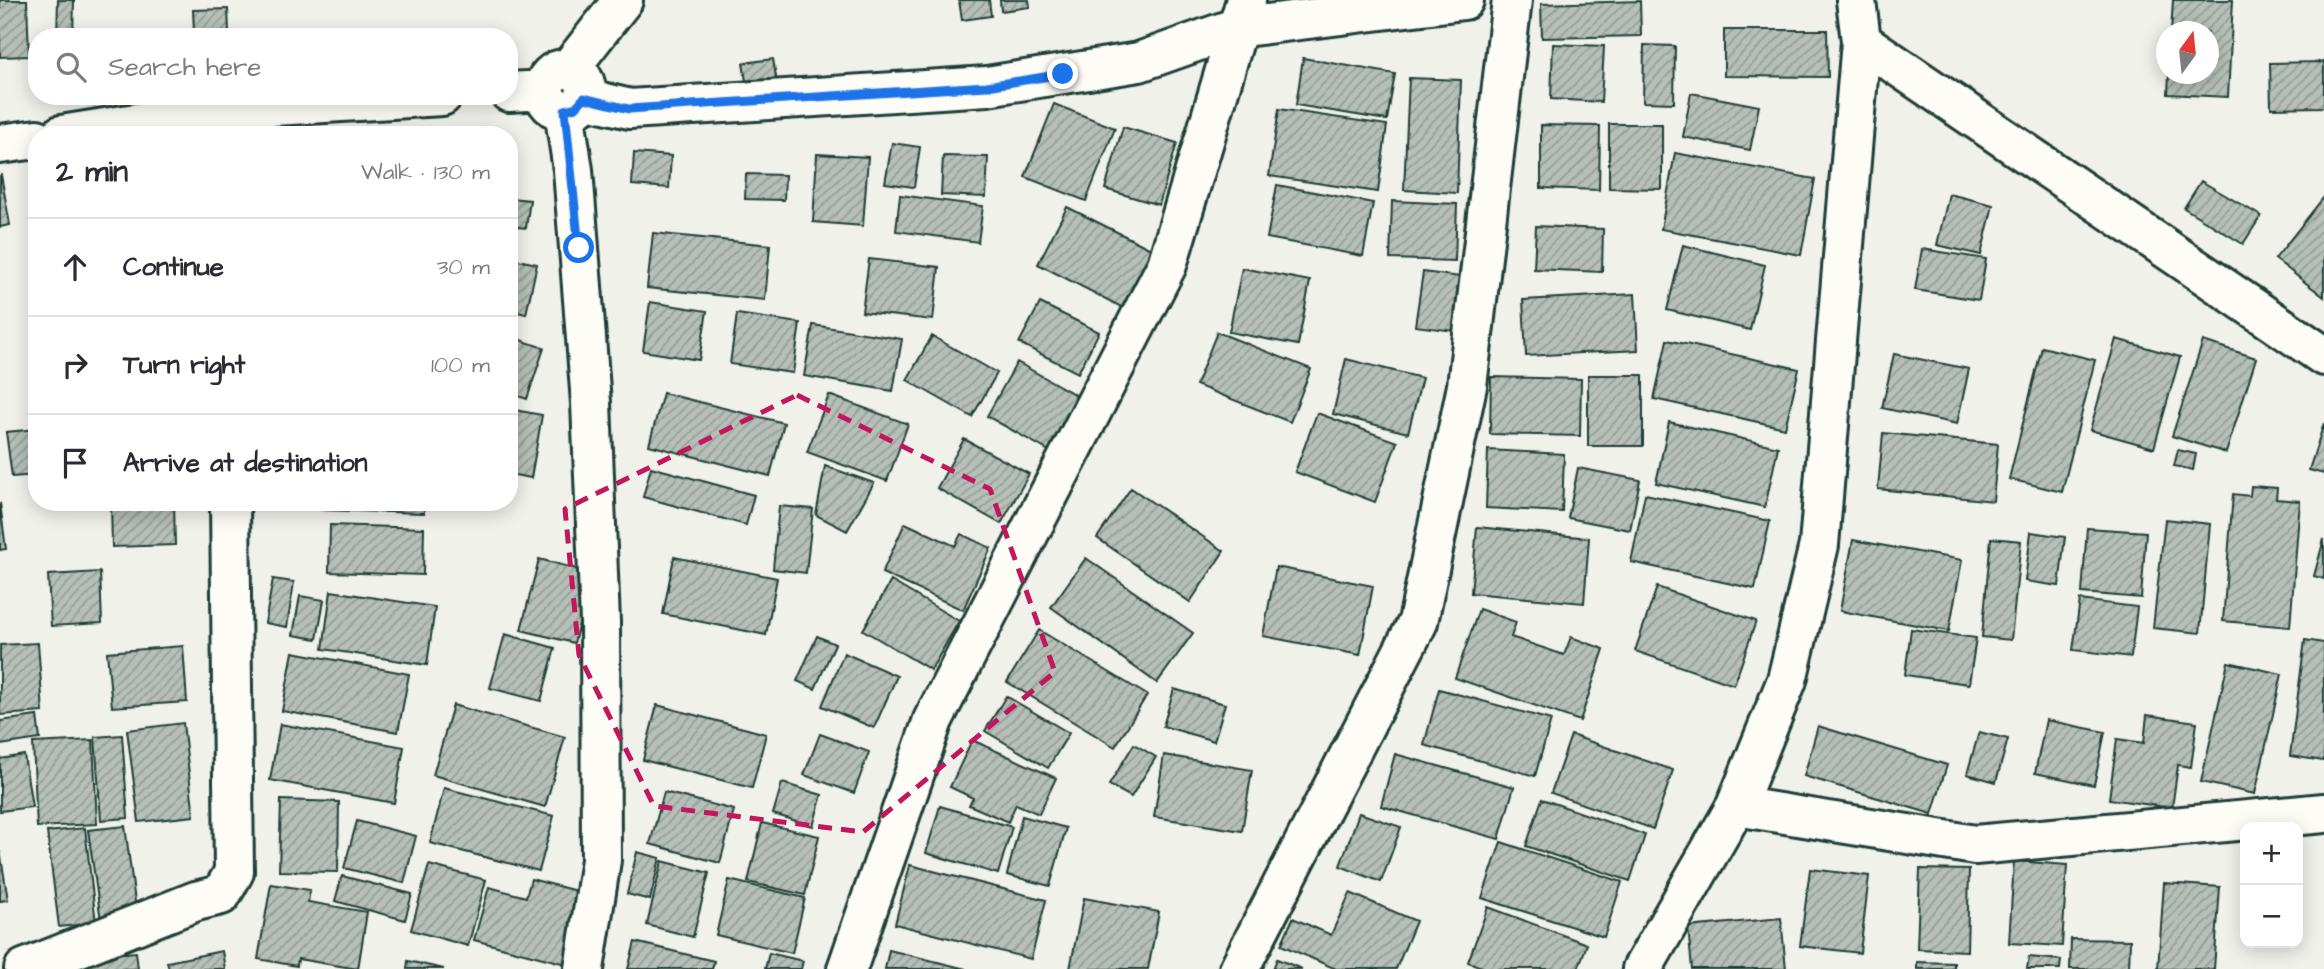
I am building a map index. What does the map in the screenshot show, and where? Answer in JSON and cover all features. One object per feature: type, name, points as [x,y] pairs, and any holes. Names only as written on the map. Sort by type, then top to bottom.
[{"type":"street","points":[[554,92],[624,0]]},
{"type":"street","points":[[554,92],[629,109],[987,86],[1139,62],[1240,14],[1464,0]]},
{"type":"street","points":[[1239,969],[1418,622],[1467,386],[1512,0]]},
{"type":"street","points":[[1642,969],[1736,806],[1787,680],[1819,545],[1861,41],[1856,0]]},
{"type":"street","points":[[848,969],[933,720],[1167,265],[1240,14]]},
{"type":"street","points":[[1861,41],[2324,356]]},
{"type":"street","points":[[554,92],[573,170],[591,403],[600,622],[601,860],[584,969]]},
{"type":"street","points":[[174,126],[367,105]]},
{"type":"street","points":[[0,144],[28,140]]},
{"type":"street","points":[[24,969],[196,901],[221,895],[234,872],[230,511]]},
{"type":"street","points":[[1736,806],[1975,845],[2324,813]]},
{"type":"highlighted area","points":[[797,395],[990,489],[1055,672],[863,832],[654,806],[579,655],[565,509]]},
{"type":"building","points":[[0,0],[27,0],[28,56],[0,57]]},
{"type":"building","points":[[58,0],[74,0],[73,28],[57,28]]},
{"type":"building","points":[[959,0],[989,0],[991,16],[962,20]]},
{"type":"building","points":[[1000,0],[1029,0],[1030,7],[1001,11]]},
{"type":"building","points":[[2173,0],[2233,0],[2228,97],[2168,94],[2168,84],[2219,84],[2219,21],[2172,21]]},
{"type":"building","points":[[1640,1],[1641,36],[1542,38],[1541,4]]},
{"type":"building","points":[[228,9],[229,28],[194,28],[193,10]]},
{"type":"building","points":[[1724,30],[1827,30],[1828,77],[1724,76]]},
{"type":"building","points":[[1553,44],[1604,46],[1601,102],[1551,99]]},
{"type":"building","points":[[1644,45],[1675,46],[1674,103],[1643,102]]},
{"type":"building","points":[[1303,58],[1395,74],[1387,120],[1296,105]]},
{"type":"building","points":[[773,59],[778,89],[748,93],[743,63]]},
{"type":"building","points":[[2324,62],[2324,107],[2271,108],[2270,63]]},
{"type":"building","points":[[1409,78],[1461,80],[1457,193],[1404,190]]},
{"type":"building","points":[[1691,93],[1759,106],[1750,150],[1683,137]]},
{"type":"building","points":[[1054,104],[1115,128],[1086,201],[1025,177]]},
{"type":"building","points":[[1279,109],[1387,125],[1378,192],[1269,176]]},
{"type":"building","points":[[1609,124],[1662,124],[1662,189],[1609,188]]},
{"type":"building","points":[[1541,125],[1600,126],[1599,190],[1541,188]]},
{"type":"building","points":[[1123,127],[1177,143],[1159,205],[1105,189]]},
{"type":"building","points":[[892,143],[920,147],[914,187],[885,183]]},
{"type":"building","points":[[634,153],[671,156],[669,188],[632,185]]},
{"type":"building","points":[[1675,153],[1815,179],[1801,255],[1661,229]]},
{"type":"building","points":[[817,154],[868,157],[863,226],[813,222]]},
{"type":"building","points":[[943,156],[988,157],[986,197],[941,195]]},
{"type":"building","points":[[746,174],[785,175],[784,200],[745,199]]},
{"type":"building","points":[[0,176],[10,225],[0,227]]},
{"type":"building","points":[[2201,181],[2261,216],[2243,244],[2184,208]]},
{"type":"building","points":[[1277,185],[1373,203],[1363,256],[1267,238]]},
{"type":"building","points":[[1949,194],[1993,205],[1981,255],[1937,245]]},
{"type":"building","points":[[900,195],[983,206],[978,242],[896,231]]},
{"type":"building","points":[[2324,197],[2324,297],[2275,259]]},
{"type":"building","points":[[518,199],[530,200],[526,228],[518,227]]},
{"type":"building","points":[[1392,201],[1457,204],[1455,261],[1390,259]]},
{"type":"building","points":[[1067,207],[1157,252],[1127,310],[1038,264]]},
{"type":"building","points":[[1536,226],[1603,229],[1602,272],[1534,269]]},
{"type":"building","points":[[653,233],[770,245],[765,300],[647,288]]},
{"type":"building","points":[[1683,245],[1765,265],[1750,330],[1667,310]]},
{"type":"building","points":[[1922,249],[1986,259],[1979,300],[1915,290]]},
{"type":"building","points":[[869,259],[939,267],[933,320],[862,312]]},
{"type":"building","points":[[518,260],[537,264],[526,314],[518,312]]},
{"type":"building","points":[[1242,268],[1310,281],[1298,345],[1229,332]]},
{"type":"building","points":[[1423,272],[1461,277],[1454,331],[1415,326]]},
{"type":"building","points":[[1635,294],[1638,350],[1526,356],[1523,300]]},
{"type":"building","points":[[650,302],[707,311],[699,360],[643,351]]},
{"type":"building","points":[[1040,303],[1099,332],[1078,373],[1019,343]]},
{"type":"building","points":[[737,314],[800,323],[793,373],[730,364]]},
{"type":"building","points":[[813,325],[902,339],[893,391],[804,376]]},
{"type":"building","points":[[1217,332],[1311,369],[1290,422],[1196,385]]},
{"type":"building","points":[[932,336],[997,373],[972,417],[907,380]]},
{"type":"building","points":[[518,339],[544,348],[527,399],[518,396]]},
{"type":"building","points":[[2116,339],[2180,357],[2154,448],[2090,430]]},
{"type":"building","points":[[1667,340],[1799,369],[1785,428],[1654,399]]},
{"type":"building","points":[[2203,341],[2256,358],[2226,453],[2172,436]]},
{"type":"building","points":[[2042,347],[2095,360],[2062,492],[2009,479]]},
{"type":"building","points":[[1894,354],[1969,369],[1957,424],[1882,408]]},
{"type":"building","points":[[1346,359],[1422,378],[1408,433],[1333,414]]},
{"type":"building","points":[[1017,362],[1079,397],[1049,451],[987,416]]},
{"type":"building","points":[[1588,375],[1643,375],[1643,446],[1588,446]]},
{"type":"building","points":[[1491,377],[1581,379],[1580,436],[1490,434]]},
{"type":"building","points":[[663,393],[784,423],[770,476],[649,445]]},
{"type":"building","points":[[829,395],[908,424],[887,481],[807,452]]},
{"type":"building","points":[[518,411],[542,415],[531,478],[518,476]]},
{"type":"building","points":[[1317,413],[1397,442],[1375,502],[1295,472]]},
{"type":"building","points":[[1669,422],[1778,447],[1765,507],[1656,483]]},
{"type":"building","points":[[2324,423],[2324,474],[2309,470]]},
{"type":"building","points":[[28,430],[28,476],[12,477],[6,432]]},
{"type":"building","points":[[1883,433],[1998,444],[1993,501],[1878,489]]},
{"type":"building","points":[[964,439],[1029,474],[1001,524],[937,488]]},
{"type":"building","points":[[1488,450],[1564,454],[1562,512],[1486,508]]},
{"type":"building","points":[[2178,450],[2196,454],[2193,470],[2174,466]]},
{"type":"building","points":[[825,466],[874,483],[847,531],[816,515]]},
{"type":"building","points":[[651,467],[754,495],[746,525],[643,497]]},
{"type":"building","points":[[1578,468],[1640,480],[1630,530],[1568,518]]},
{"type":"building","points":[[2251,486],[2277,488],[2276,499],[2300,501],[2290,627],[2223,621],[2233,494],[2250,496]]},
{"type":"building","points":[[1131,488],[1224,551],[1190,602],[1097,538]]},
{"type":"building","points":[[1645,494],[1770,521],[1755,589],[1631,562]]},
{"type":"building","points":[[0,503],[6,549],[0,550]]},
{"type":"building","points":[[779,506],[813,509],[806,573],[773,569]]},
{"type":"building","points":[[111,511],[174,511],[175,545],[112,547]]},
{"type":"building","points":[[356,511],[424,511],[424,513]]},
{"type":"building","points":[[2165,519],[2210,524],[2200,633],[2153,628]]},
{"type":"building","points":[[905,523],[955,546],[961,534],[991,548],[963,610],[882,573]]},
{"type":"building","points":[[330,525],[424,528],[423,575],[329,572]]},
{"type":"building","points":[[1477,527],[1589,538],[1584,603],[1471,593]]},
{"type":"building","points":[[2087,528],[2146,532],[2141,598],[2082,593]]},
{"type":"building","points":[[2031,532],[2065,537],[2059,586],[2025,581]]},
{"type":"building","points":[[1991,538],[2021,541],[2011,640],[1982,637]]},
{"type":"building","points":[[2324,539],[2324,579],[2314,576]]},
{"type":"building","points":[[1853,540],[1962,560],[1949,631],[1840,611]]},
{"type":"building","points":[[674,557],[777,578],[766,635],[663,614]]},
{"type":"building","points":[[1086,558],[1193,633],[1157,683],[1051,607]]},
{"type":"building","points":[[539,559],[592,573],[574,643],[521,630]]},
{"type":"building","points":[[1276,567],[1373,586],[1360,655],[1263,636]]},
{"type":"building","points":[[100,572],[102,623],[51,626],[48,575]]},
{"type":"building","points":[[273,579],[294,582],[287,627],[265,623]]},
{"type":"building","points":[[891,581],[959,621],[931,670],[863,630]]},
{"type":"building","points":[[1657,587],[1756,621],[1734,685],[1635,651]]},
{"type":"building","points":[[331,591],[435,607],[427,665],[323,649]]},
{"type":"building","points":[[300,596],[324,600],[317,639],[293,635]]},
{"type":"building","points":[[2080,600],[2137,607],[2131,657],[2073,650]]},
{"type":"building","points":[[1479,609],[1516,622],[1511,637],[1564,655],[1571,637],[1604,649],[1580,721],[1455,678]]},
{"type":"building","points":[[1911,629],[1976,638],[1969,684],[1905,675]]},
{"type":"building","points":[[1039,630],[1147,695],[1115,747],[1007,682]]},
{"type":"building","points":[[505,634],[555,648],[541,701],[490,688]]},
{"type":"building","points":[[817,636],[835,644],[815,689],[797,681]]},
{"type":"building","points":[[2305,640],[2324,643],[2324,761],[2290,756]]},
{"type":"building","points":[[38,643],[43,712],[0,715],[0,645]]},
{"type":"building","points":[[183,646],[187,702],[112,707],[107,652]]},
{"type":"building","points":[[293,652],[409,674],[398,732],[282,711]]},
{"type":"building","points":[[844,653],[897,676],[874,728],[822,706]]},
{"type":"building","points":[[2228,662],[2282,674],[2255,794],[2201,782]]},
{"type":"building","points":[[1174,689],[1225,704],[1214,741],[1163,726]]},
{"type":"building","points":[[1439,689],[1551,720],[1535,776],[1424,745]]},
{"type":"building","points":[[1006,696],[1069,733],[1048,768],[985,731]]},
{"type":"building","points":[[453,705],[565,737],[545,807],[433,775]]},
{"type":"building","points":[[657,705],[766,734],[752,788],[643,760]]},
{"type":"building","points":[[2147,715],[2197,722],[2191,767],[2178,765],[2172,808],[2109,799],[2117,739],[2144,743]]},
{"type":"building","points":[[37,716],[40,739],[0,745],[0,721]]},
{"type":"building","points":[[2046,720],[2105,732],[2094,785],[2035,773]]},
{"type":"building","points":[[183,723],[194,816],[139,822],[127,730]]},
{"type":"building","points":[[280,724],[404,747],[394,803],[270,780]]},
{"type":"building","points":[[1818,726],[1947,765],[1932,814],[1804,776]]},
{"type":"building","points":[[1979,732],[2008,739],[1996,782],[1967,774]]},
{"type":"building","points":[[820,734],[869,752],[854,793],[804,775]]},
{"type":"building","points":[[122,735],[128,818],[101,820],[95,737]]},
{"type":"building","points":[[1571,735],[1673,770],[1653,829],[1551,793]]},
{"type":"building","points":[[93,740],[97,824],[37,827],[33,743]]},
{"type":"building","points":[[972,740],[1056,778],[1039,814],[1016,804],[1008,822],[969,805],[973,798],[950,787]]},
{"type":"building","points":[[1134,744],[1156,757],[1131,797],[1109,785]]},
{"type":"building","points":[[1395,754],[1514,787],[1499,839],[1381,806]]},
{"type":"building","points":[[24,755],[32,807],[0,811],[0,759]]},
{"type":"building","points":[[1164,755],[1252,770],[1242,831],[1154,817]]},
{"type":"building","points":[[782,783],[822,795],[813,826],[773,814]]},
{"type":"building","points":[[444,788],[554,816],[539,871],[430,843]]},
{"type":"building","points":[[664,792],[734,810],[720,863],[650,844]]},
{"type":"building","points":[[1542,799],[1645,835],[1630,881],[1526,846]]},
{"type":"building","points":[[281,800],[339,802],[338,872],[279,871]]},
{"type":"building","points":[[940,806],[1012,827],[998,874],[926,853]]},
{"type":"building","points":[[1359,813],[1401,827],[1381,882],[1340,866]]},
{"type":"building","points":[[1022,816],[1066,828],[1050,886],[1007,875]]},
{"type":"building","points":[[357,821],[416,836],[404,883],[344,868]]},
{"type":"building","points":[[762,823],[819,836],[805,895],[748,882]]},
{"type":"building","points":[[125,826],[137,917],[101,921],[88,830]]},
{"type":"building","points":[[85,828],[96,923],[59,927],[47,832]]},
{"type":"building","points":[[1501,842],[1622,882],[1604,937],[1482,898]]},
{"type":"building","points":[[0,851],[8,900],[0,901]]},
{"type":"building","points":[[637,852],[660,858],[650,900],[627,894]]},
{"type":"building","points":[[662,861],[709,873],[693,937],[647,925]]},
{"type":"building","points":[[2014,861],[2067,865],[2062,946],[2009,943]]},
{"type":"building","points":[[429,865],[486,880],[468,946],[411,930]]},
{"type":"building","points":[[910,865],[1046,900],[1031,959],[895,924]]},
{"type":"building","points":[[1810,869],[1869,876],[1860,953],[1800,946]]},
{"type":"building","points":[[1920,869],[1969,870],[1967,951],[1917,949]]},
{"type":"building","points":[[342,876],[412,894],[405,920],[335,901]]},
{"type":"building","points":[[531,879],[584,893],[566,964],[474,940],[489,887],[526,897]]},
{"type":"building","points":[[729,880],[805,898],[792,953],[716,935]]},
{"type":"building","points":[[2164,883],[2220,887],[2214,969],[2158,969]]},
{"type":"building","points":[[271,884],[310,890],[308,902],[367,912],[358,969],[298,959],[297,966],[258,959]]},
{"type":"building","points":[[1350,893],[1416,921],[1396,969],[1336,969],[1281,945],[1293,918],[1331,935]]},
{"type":"building","points":[[1084,898],[1159,912],[1148,969],[1070,969]]},
{"type":"building","points":[[1488,907],[1587,944],[1578,969],[1487,969],[1468,962]]},
{"type":"building","points":[[1781,918],[1786,969],[1692,969],[1688,927]]},
{"type":"building","points":[[2071,939],[2130,940],[2129,969],[2070,969]]},
{"type":"building","points":[[635,942],[714,961],[712,969],[628,969]]},
{"type":"building","points":[[889,950],[966,969],[885,969]]},
{"type":"building","points":[[222,951],[225,969],[169,969],[167,962]]},
{"type":"building","points":[[136,952],[138,969],[80,969],[78,957]]},
{"type":"building","points":[[769,953],[803,961],[801,969],[765,969]]},
{"type":"building","points":[[2029,957],[2061,960],[2060,969],[2027,969]]},
{"type":"building","points":[[1277,959],[1302,969],[1273,969]]},
{"type":"building","points":[[408,961],[444,969],[407,969]]},
{"type":"building","points":[[1917,962],[1954,963],[1954,969],[1917,969]]},
{"type":"route","points":[[579,248],[565,110],[576,107],[584,98],[629,109],[987,86],[1063,74]]}]
